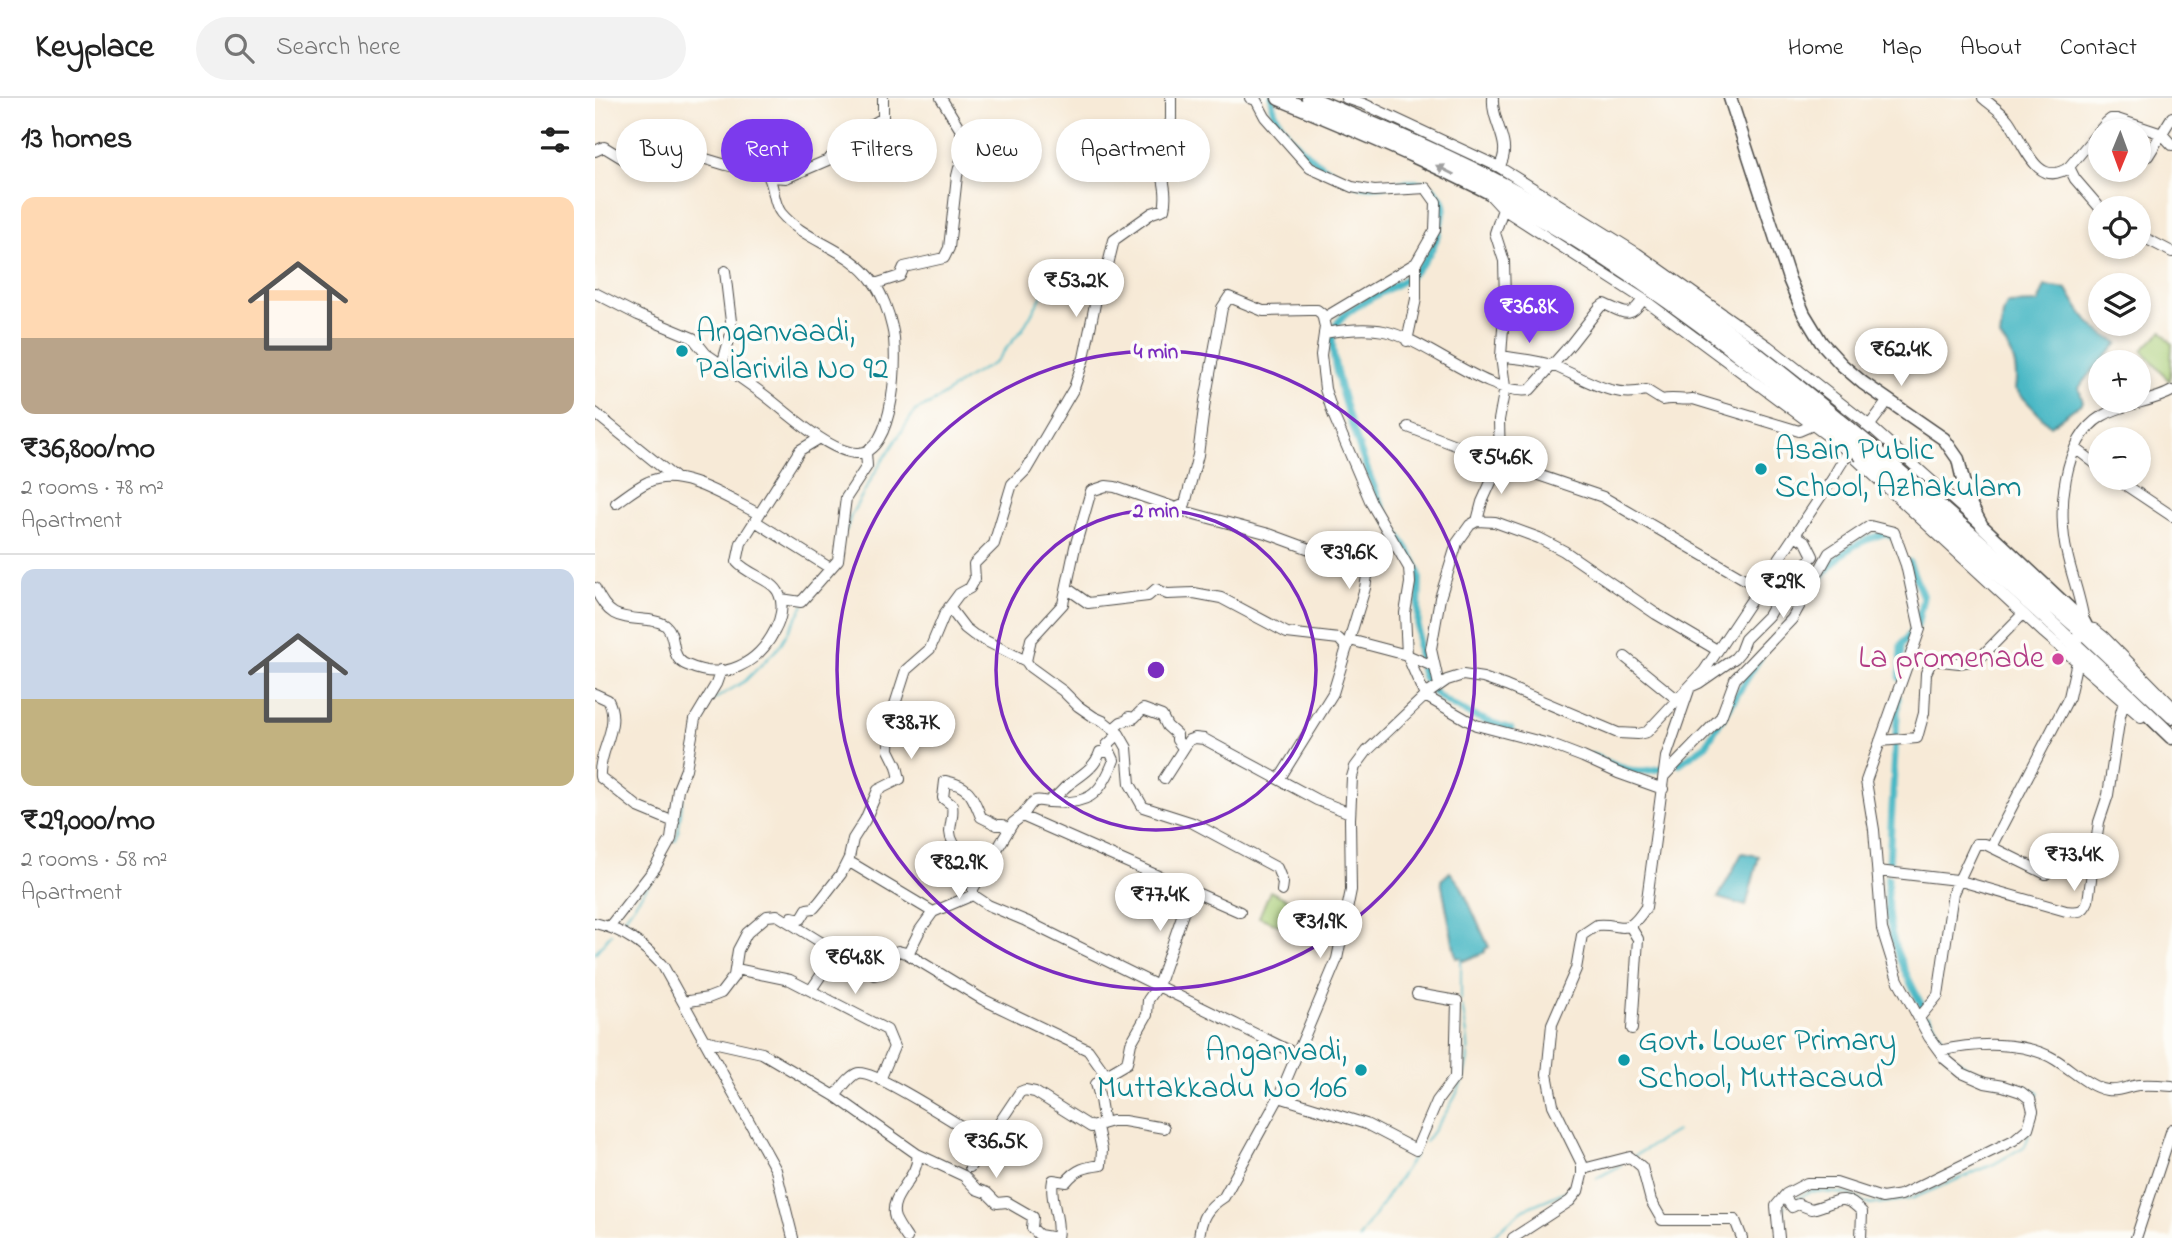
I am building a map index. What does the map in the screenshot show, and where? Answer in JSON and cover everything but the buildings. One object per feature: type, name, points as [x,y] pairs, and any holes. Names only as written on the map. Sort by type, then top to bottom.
[{"type":"highway","points":[[1279,98],[1438,152],[1566,221],[1696,307],[1772,364],[1855,445]]},
{"type":"highway","points":[[1309,98],[1550,225],[1689,316],[1855,445],[2082,631],[2172,716]]},
{"type":"highway","points":[[2082,631],[2172,737]]},
{"type":"main road","points":[[1730,98],[1789,279],[1804,314],[1821,341],[1842,365],[1944,439],[1958,458],[1967,498],[1982,526],[2082,631]]},
{"type":"street","points":[[813,166],[828,160],[855,135],[883,118],[883,98]]},
{"type":"street","points":[[876,284],[900,276],[904,267],[944,258],[949,248],[957,176],[965,144],[960,129],[941,98]]},
{"type":"street","points":[[789,921],[792,917],[801,919],[807,909],[814,908],[820,901],[846,864],[853,839],[879,790],[900,779],[889,750],[890,720],[907,670],[930,649],[949,607],[959,594],[970,588],[975,579],[974,564],[994,544],[1012,484],[1026,470],[1075,388],[1096,299],[1104,281],[1114,240],[1152,213],[1164,209],[1165,180],[1158,159],[1161,140],[1167,138],[1171,98]]},
{"type":"street","points":[[1346,98],[1499,167],[1636,253],[1768,346],[1871,427],[1982,526]]},
{"type":"street","points":[[1493,98],[1493,111],[1506,149],[1505,159],[1499,167]]},
{"type":"street","points":[[1983,98],[2008,119],[2029,159],[2050,173],[2060,173],[2069,167],[2111,120],[2117,119],[2162,134],[2172,145]]},
{"type":"street","points":[[1254,99],[1265,117],[1310,168],[1352,187],[1374,191],[1426,188],[1436,202],[1435,230],[1416,263],[1324,318]]},
{"type":"street","points":[[2151,151],[2172,117]]},
{"type":"street","points":[[595,151],[604,147],[631,161],[640,145],[649,142],[721,164]]},
{"type":"street","points":[[2069,167],[2090,196]]},
{"type":"street","points":[[595,293],[638,316],[693,338],[706,354],[820,438],[853,453],[866,452],[883,434],[893,393],[893,327],[876,284],[847,255],[790,222],[779,211],[771,182]]},
{"type":"street","points":[[1485,190],[1503,209],[1643,299],[1813,425],[1855,445],[2023,614],[2172,746]]},
{"type":"street","points":[[1477,521],[1482,502],[1500,462],[1499,420],[1505,387],[1501,356],[1505,300],[1504,261],[1495,233],[1503,209]]},
{"type":"street","points":[[2151,241],[2172,252]]},
{"type":"street","points":[[1407,341],[1416,299],[1416,263]]},
{"type":"street","points":[[722,365],[732,330],[725,271]]},
{"type":"street","points":[[1176,508],[1185,504],[1193,474],[1226,298],[1236,298],[1263,311],[1317,310],[1324,318],[1321,355],[1333,414],[1371,503],[1409,568],[1410,583],[1405,612],[1407,655],[1426,695],[1476,725],[1549,744],[1663,789]]},
{"type":"street","points":[[1324,333],[1346,330],[1384,331],[1437,353],[1479,377],[1521,391],[1529,390],[1600,307],[1604,304],[1629,314],[1635,312],[1643,299]]},
{"type":"street","points":[[1501,356],[1552,365],[1605,389],[1635,393],[1646,390],[1662,400],[1693,399],[1799,431],[1813,425]]},
{"type":"street","points":[[2172,391],[2116,409],[2088,426],[2075,448],[2065,480],[2062,513],[2066,552],[2082,631],[2094,629],[2104,637],[2172,706]]},
{"type":"street","points":[[1199,1238],[1200,1227],[1209,1208],[1224,1197],[1279,1097],[1332,974],[1344,933],[1351,890],[1352,776],[1367,751],[1426,695],[1455,676],[1482,678],[1618,733],[1647,732],[1690,687],[1717,650],[1888,400]]},
{"type":"street","points":[[595,413],[674,477],[707,489],[757,518],[830,568]]},
{"type":"street","points":[[1408,427],[1603,497],[1760,588]]},
{"type":"street","points":[[595,588],[603,605],[616,616],[656,621],[665,625],[675,656],[684,665],[703,670],[721,670],[731,669],[752,660],[768,645],[778,624],[781,599],[775,587],[744,570],[737,562],[741,543],[800,450],[820,438]]},
{"type":"street","points":[[2075,448],[2088,458]]},
{"type":"street","points":[[781,599],[801,602],[838,560],[846,498],[867,466],[866,452]]},
{"type":"street","points":[[616,503],[648,481],[674,477]]},
{"type":"street","points":[[1280,778],[1333,693],[1367,581],[1364,571],[1269,534],[1176,508],[1115,487],[1106,486],[1091,491],[1063,604],[1031,639],[1027,661],[1030,667],[1063,691],[1078,706],[1116,732],[1127,748],[1130,784],[1143,807],[1193,823],[1277,868],[1283,883],[1282,891]]},
{"type":"street","points":[[2133,490],[2172,516]]},
{"type":"street","points":[[1439,685],[1431,649],[1440,598],[1457,543],[1470,525],[1477,521],[1495,522],[1539,538],[1564,551],[1656,614],[1717,650]]},
{"type":"street","points":[[1664,775],[1721,718],[1735,679],[1792,619],[1829,553],[1870,526],[1894,532],[1906,565],[1920,629],[1866,781],[1878,871],[1882,929],[1898,980],[1945,1059],[1962,1073],[1985,1083],[2021,1092],[2030,1099],[2033,1111],[2028,1128],[2014,1140],[1901,1195],[1882,1198],[1836,1183],[1807,1183],[1787,1202],[1776,1206],[1779,1238]]},
{"type":"street","points":[[1513,1238],[1570,1201],[1578,1191],[1583,1169],[1553,1105],[1547,1074],[1552,1024],[1576,969],[1582,935],[1597,925],[1619,929],[1630,926],[1646,907],[1666,757],[1690,687],[1735,658],[1745,639],[1768,616],[1781,593],[1813,555],[1806,542],[1795,535]]},
{"type":"street","points":[[1068,589],[1088,603],[1148,596],[1156,589],[1167,594],[1209,595],[1229,601],[1287,633],[1339,639],[1348,644],[1407,655],[1435,667]]},
{"type":"street","points":[[949,607],[974,635],[1027,661]]},
{"type":"street","points":[[1911,654],[1959,663],[1978,660],[2023,614]]},
{"type":"street","points":[[1625,657],[1678,700]]},
{"type":"street","points":[[1880,741],[1917,738],[1924,713],[1926,673],[1932,660]]},
{"type":"street","points":[[1991,847],[2069,697],[2077,661]]},
{"type":"street","points":[[610,926],[655,868],[671,839],[678,789],[686,769],[695,719],[716,684],[721,670]]},
{"type":"street","points":[[595,694],[608,700],[613,712],[600,777],[638,807],[674,822]]},
{"type":"street","points":[[1878,871],[1957,880],[2066,911],[2085,909],[2099,822],[2108,795],[2120,716],[2125,702]]},
{"type":"street","points":[[1183,748],[1162,716],[1143,709],[1134,718],[1129,716],[1128,720],[1121,722],[1107,745],[1114,760],[1100,788],[1092,797],[1076,802],[1037,800],[1031,803],[1008,830],[985,866],[972,889],[973,895],[988,905],[1026,921],[1296,1054]]},
{"type":"street","points":[[1164,779],[1183,748],[1195,737],[1205,739],[1317,800],[1350,813]]},
{"type":"street","points":[[1047,802],[1060,795],[1068,785],[1083,775],[1098,760],[1100,752],[1110,752]]},
{"type":"street","points":[[985,866],[953,843],[950,831],[953,821],[952,804],[943,798],[945,781],[955,783],[971,793],[981,817],[1003,825],[1008,830]]},
{"type":"street","points":[[1022,816],[1240,912]]},
{"type":"street","points":[[1919,1018],[1938,995],[1952,893],[1976,844],[1985,844],[2046,874]]},
{"type":"street","points":[[846,864],[853,864],[933,912]]},
{"type":"street","points":[[704,1040],[759,1051],[835,1096],[917,1154],[964,1176],[976,1189],[987,1193],[997,1203],[1007,1202],[1033,1217],[1032,1228],[1039,1235],[1057,1238],[1059,1227],[1052,1190],[1053,1181],[1066,1182],[1072,1173],[1101,1165],[1102,1098],[1096,1084],[1127,1063],[1131,1043],[1147,1015],[1148,1000],[1158,986],[1191,890]]},
{"type":"street","points":[[908,954],[933,912],[973,895]]},
{"type":"street","points":[[683,1002],[716,996],[729,984],[736,969],[738,950],[752,927],[767,916],[777,915],[874,975],[883,973],[894,953],[898,951],[908,954],[982,999],[1088,1050],[1103,1071],[1103,1077]]},
{"type":"street","points":[[595,923],[626,933],[647,948],[663,967],[776,1170],[793,1238]]},
{"type":"street","points":[[1630,926],[1639,939],[1632,1029]]},
{"type":"street","points":[[811,990],[836,953]]},
{"type":"street","points":[[736,969],[790,980],[887,1030],[891,1034],[893,1055],[880,1080]]},
{"type":"street","points":[[1279,1097],[1367,1124],[1416,1150],[1437,1101],[1455,1077],[1457,1001],[1417,994]]},
{"type":"street","points":[[1939,1051],[1965,1045],[2024,1049],[2054,1059],[2105,1090],[2116,1091],[2138,1085],[2172,1086]]},
{"type":"street","points":[[835,1096],[859,1073],[880,1080],[987,1142]]},
{"type":"street","points":[[970,1167],[1020,1092],[1025,1090],[1035,1092],[1084,1124],[1101,1125],[1124,1121],[1164,1128]]},
{"type":"street","points":[[2136,1238],[2172,1129]]},
{"type":"street","points":[[907,1238],[894,1215],[895,1205],[916,1169],[917,1154]]},
{"type":"street","points":[[1583,1169],[1630,1157],[1641,1167],[1651,1201],[1662,1220],[1735,1220],[1742,1238]]},
{"type":"street","points":[[1787,1202],[1798,1203],[1811,1209],[1837,1199],[1852,1202],[1862,1212],[1861,1238]]},
{"type":"green space","points":[[2162,331],[2172,344],[2170,382],[2151,360],[2151,350],[2142,350]]},
{"type":"green space","points":[[1270,891],[1313,912],[1308,937],[1259,917]]},
{"type":"water","points":[[2045,286],[2067,289],[2088,321],[2088,336],[2107,336],[2118,343],[2111,350],[2088,350],[2088,375],[2079,388],[2083,402],[2050,426],[2015,389],[2014,362],[2009,349],[2000,338],[2007,304],[2038,303]]},
{"type":"water","points":[[1742,853],[1759,856],[1746,906],[1718,898]]},
{"type":"water","points":[[1450,872],[1461,886],[1489,947],[1485,952],[1463,961],[1461,957],[1456,958],[1441,880]]},
{"type":"waterway","points":[[1272,98],[1282,127],[1294,141],[1339,176],[1368,186],[1421,183],[1433,189],[1442,201],[1444,209],[1436,239],[1423,263],[1412,274],[1345,315],[1333,333],[1333,350],[1343,399],[1372,480],[1389,520],[1418,570],[1418,640],[1423,676],[1443,700],[1478,718],[1511,729]]},
{"type":"waterway","points":[[846,531],[851,515],[876,471],[915,411],[934,402],[967,378],[994,363],[1022,330],[1047,287]]},
{"type":"waterway","points":[[1817,582],[1854,546],[1886,533],[1891,536]]},
{"type":"waterway","points":[[1900,678],[1901,645],[1917,626],[1923,597],[1909,562]]},
{"type":"waterway","points":[[710,702],[745,681],[779,647],[804,605]]},
{"type":"waterway","points":[[1679,764],[1706,745],[1761,656]]},
{"type":"waterway","points":[[1889,864],[1898,697]]},
{"type":"waterway","points":[[697,735],[708,708]]},
{"type":"waterway","points":[[1592,756],[1628,770],[1645,771],[1667,767]]},
{"type":"waterway","points":[[675,841],[684,788]]},
{"type":"waterway","points":[[1888,878],[1891,930],[1906,973],[1922,1006]]},
{"type":"waterway","points":[[620,924],[653,879]]},
{"type":"waterway","points":[[595,953],[611,934]]},
{"type":"waterway","points":[[1461,957],[1461,1000]]},
{"type":"waterway","points":[[1425,1142],[1449,1108],[1465,1070],[1468,1044],[1462,1006]]},
{"type":"waterway","points":[[1928,1018],[1945,1046]]},
{"type":"waterway","points":[[1949,1056],[1969,1071],[2002,1082]]},
{"type":"waterway","points":[[2020,1088],[2036,1093]]},
{"type":"waterway","points":[[2036,1093],[2036,1104]]},
{"type":"waterway","points":[[1634,1156],[1676,1131]]},
{"type":"waterway","points":[[1793,1201],[1811,1191],[1847,1194],[1870,1205],[1911,1199],[1994,1164],[2025,1146],[2030,1132]]},
{"type":"waterway","points":[[1359,1238],[1415,1155]]},
{"type":"waterway","points":[[1597,1178],[1621,1165]]},
{"type":"waterway","points":[[1490,1238],[1524,1209],[1576,1187]]},
{"type":"waterway","points":[[1784,1238],[1785,1206]]},
{"type":"place","name":"Anganvaadi, Palarivila No 92","points":[[682,351]]},
{"type":"place","name":"Asain Public School, Azhakulam","points":[[1761,469]]},
{"type":"place","name":"La promenade","points":[[2058,659]]},
{"type":"place","name":"Govt. Lower Primary School, Muttacaud","points":[[1624,1060]]},
{"type":"place","name":"Anganvadi, Muttakkadu No 106","points":[[1361,1070]]}]
